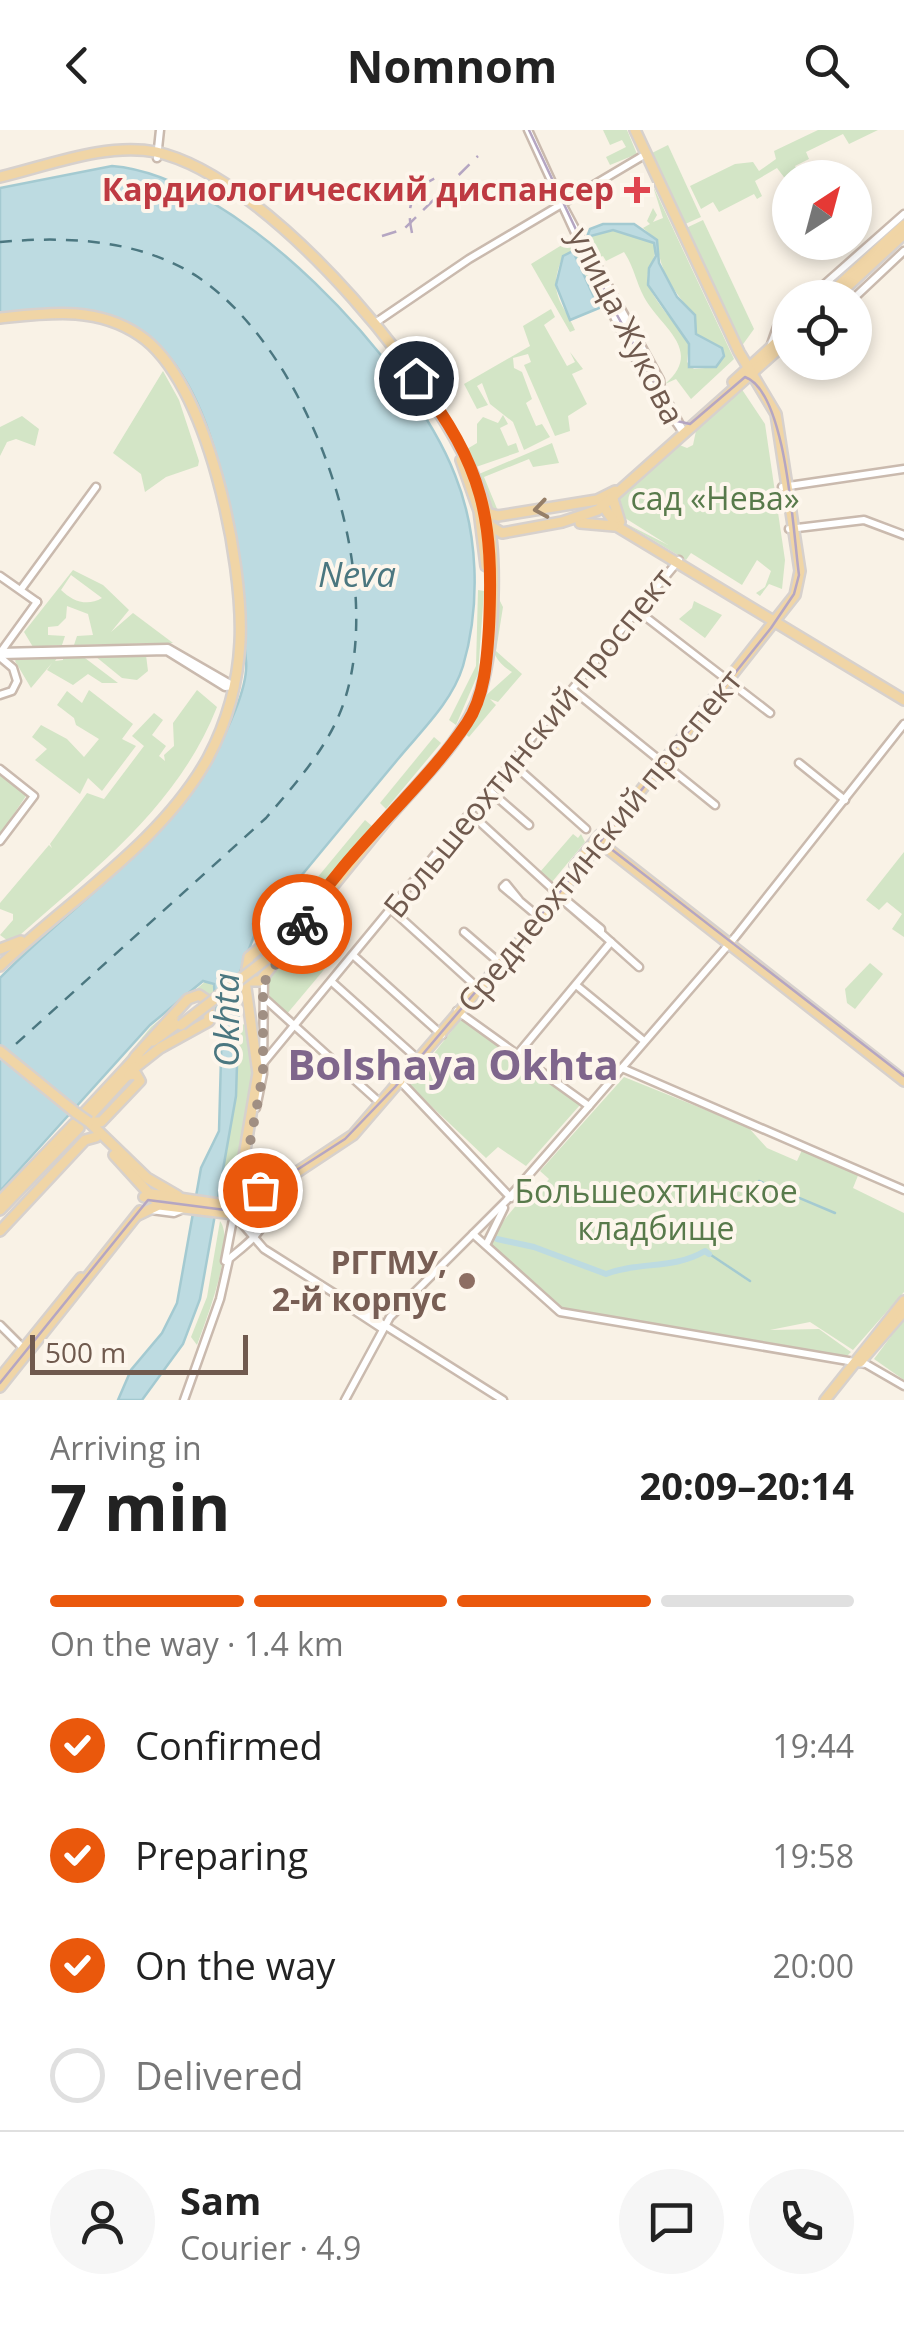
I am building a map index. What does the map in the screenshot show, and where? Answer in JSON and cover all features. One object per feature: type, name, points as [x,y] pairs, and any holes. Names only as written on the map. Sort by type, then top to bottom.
[{"type":"main road","name":"Среднеохтинский проспект","points":[[227,1209],[346,1140],[400,1081],[558,894],[776,620],[800,582],[772,417],[634,130]]},
{"type":"main road","points":[[156,155],[246,204],[362,316],[450,438],[483,513],[488,546]]},
{"type":"main road","points":[[0,180],[110,158],[168,156],[249,201],[375,323],[448,425],[488,526],[483,656],[468,711],[275,950],[135,1056]]},
{"type":"main road","points":[[844,280],[904,225]]},
{"type":"main road","points":[[854,280],[904,234]]},
{"type":"main road","points":[[0,321],[64,318],[104,324],[145,346],[176,382],[217,502],[229,553],[235,629],[231,685],[208,745],[180,791],[2,958]]},
{"type":"main road","points":[[488,546],[502,533],[602,510],[611,497],[772,351]]},
{"type":"main road","points":[[483,513],[498,516],[611,497]]},
{"type":"main road","points":[[611,497],[619,525]]},
{"type":"main road","points":[[584,502],[904,698]]},
{"type":"main road","points":[[488,526],[498,516]]},
{"type":"main road","points":[[562,522],[619,525]]},
{"type":"main road","points":[[488,526],[502,533]]},
{"type":"main road","points":[[600,841],[904,1077]]},
{"type":"main road","points":[[244,981],[254,984],[264,976],[304,916]]},
{"type":"main road","points":[[138,1215],[187,1206],[227,1209],[240,1184],[261,1066],[244,981],[249,958],[304,916]]},
{"type":"main road","points":[[2,958],[21,944]]},
{"type":"main road","points":[[0,1210],[83,1122],[135,1056],[188,999],[198,996],[208,1000],[209,1021],[160,1048],[129,1073]]},
{"type":"main road","points":[[129,1073],[180,1023]]},
{"type":"main road","points":[[0,1053],[83,1122],[161,1208]]},
{"type":"main road","points":[[0,1200],[83,1122],[101,1122],[140,1081],[136,1074],[129,1073]]},
{"type":"main road","name":"Среднеохтинский проспект","points":[[260,1189],[349,1131],[400,1081]]},
{"type":"main road","points":[[83,1122],[90,1138],[149,1191],[187,1206]]},
{"type":"main road","points":[[0,1230],[90,1138]]},
{"type":"main road","points":[[35,1173],[36,1182],[45,1182]]},
{"type":"main road","points":[[0,1387],[138,1215],[149,1191]]},
{"type":"main road","points":[[0,1378],[27,1353],[149,1191]]},
{"type":"main road","points":[[869,1347],[904,1301]]},
{"type":"main road","points":[[828,1400],[849,1361],[869,1347],[904,1311]]},
{"type":"main road","points":[[828,1400],[844,1377],[849,1361]]},
{"type":"street","name":"улица Жукова","points":[[528,130],[632,353],[683,432]]},
{"type":"street","points":[[156,155],[159,131]]},
{"type":"street","points":[[159,131],[168,156]]},
{"type":"street","points":[[375,323],[645,155]]},
{"type":"street","name":"улица Жукова","points":[[561,204],[590,258],[611,286],[683,432]]},
{"type":"street","points":[[829,280],[904,214]]},
{"type":"street","points":[[872,281],[904,252]]},
{"type":"street","points":[[786,487],[904,470]]},
{"type":"street","points":[[22,588],[96,487]]},
{"type":"street","points":[[791,529],[864,520],[904,535]]},
{"type":"street","name":"Большеохтинский проспект","points":[[261,1066],[678,561]]},
{"type":"street","points":[[0,576],[37,602],[0,653]]},
{"type":"street","points":[[638,611],[770,712]]},
{"type":"street","points":[[0,653],[168,648],[231,685]]},
{"type":"street","points":[[0,653],[13,668],[17,681],[12,691],[0,695]]},
{"type":"street","points":[[573,690],[715,804]]},
{"type":"street","points":[[345,1400],[384,1326],[511,1198],[732,944],[904,727]]},
{"type":"street","points":[[513,764],[586,830]]},
{"type":"street","points":[[799,764],[846,800]]},
{"type":"street","points":[[0,769],[34,796],[1,838]]},
{"type":"street","points":[[490,792],[529,825]]},
{"type":"street","points":[[471,814],[639,967]]},
{"type":"street","points":[[520,900],[538,916]]},
{"type":"street","points":[[392,910],[478,988]]},
{"type":"street","points":[[464,932],[499,963]]},
{"type":"street","points":[[517,1055],[612,942]]},
{"type":"street","points":[[354,956],[440,1033]]},
{"type":"street","points":[[182,1400],[220,1299],[228,1262],[254,1240],[266,1217],[260,1189],[246,1164],[261,1066],[264,976]]},
{"type":"street","points":[[332,982],[418,1059]]},
{"type":"street","points":[[576,984],[646,1043]]},
{"type":"street","points":[[263,993],[269,1005],[378,1101]]},
{"type":"street","points":[[458,1012],[590,1107]]},
{"type":"street","points":[[623,1069],[904,1190]]},
{"type":"street","points":[[400,1081],[511,1198]]},
{"type":"street","points":[[240,1184],[246,1179],[260,1189]]},
{"type":"street","points":[[486,1246],[511,1198]]},
{"type":"street","points":[[474,1235],[504,1208]]},
{"type":"street","points":[[182,1400],[217,1298],[230,1234],[227,1209]]},
{"type":"street","points":[[227,1209],[230,1234]]},
{"type":"street","points":[[227,1209],[254,1240],[500,1400]]},
{"type":"street","points":[[474,1235],[560,1312],[876,1367]]},
{"type":"street","points":[[228,1245],[239,1251]]},
{"type":"street","points":[[0,1325],[27,1353]]},
{"type":"street","points":[[869,1347],[869,1358],[876,1367],[904,1386]]},
{"type":"green space","points":[[603,130],[627,130],[637,154],[610,165],[606,157],[626,147],[622,140],[610,145]]},
{"type":"green space","points":[[818,130],[878,130],[849,144],[843,134],[806,152],[807,160],[775,160],[774,151]]},
{"type":"green space","points":[[668,145],[701,217],[683,225],[650,154]]},
{"type":"green space","points":[[753,162],[759,171],[772,162],[772,171],[755,181],[762,196],[757,199],[754,194],[719,212],[713,202],[701,209],[690,186],[735,164]]},
{"type":"green space","points":[[653,186],[734,359],[691,399],[676,379],[665,384],[676,372],[680,349],[644,297],[624,252],[606,261],[603,256],[598,258],[587,237],[613,230],[654,243],[655,254],[648,271],[650,289],[689,344],[687,362],[694,369],[716,367],[722,348],[696,334],[695,315],[669,281],[657,240],[643,228],[650,224],[647,221],[653,208],[657,215],[653,222],[663,218]]},
{"type":"green space","points":[[703,220],[754,329],[741,347],[684,229]]},
{"type":"green space","points":[[570,240],[604,308],[599,308],[587,287],[590,282],[580,265],[563,256],[556,289],[575,330],[570,332],[531,264]]},
{"type":"green space","points":[[551,309],[555,317],[544,325],[567,366],[575,362],[570,352],[583,369],[572,374],[587,404],[568,416],[570,431],[555,436],[524,365],[531,362],[528,354],[513,358],[514,368],[522,372],[532,399],[526,403],[536,426],[542,424],[550,437],[524,450],[513,422],[490,404],[482,383],[477,386],[488,405],[477,409],[464,384],[530,346],[523,326]]},
{"type":"green space","points":[[163,371],[179,400],[199,461],[198,466],[166,477],[145,492],[141,474],[113,453]]},
{"type":"green space","name":"сад «Нева»","points":[[741,388],[765,424],[785,560],[782,589],[769,584],[760,596],[756,593],[765,587],[771,571],[757,560],[742,585],[691,553],[686,560],[621,521],[668,545],[625,518],[617,500],[677,444],[687,448],[693,445],[697,426]]},
{"type":"green space","points":[[503,415],[508,424],[500,428],[508,446],[516,443],[519,452],[476,467],[467,449],[477,443],[477,424],[483,417],[498,423]]},
{"type":"green space","points":[[22,416],[39,429],[35,446],[16,439],[7,442],[0,456],[0,427]]},
{"type":"green space","points":[[552,443],[559,463],[533,467],[529,459],[484,477],[498,511],[493,512],[479,474]]},
{"type":"green space","points":[[73,570],[103,585],[129,610],[111,632],[133,613],[173,643],[74,645],[77,636],[93,635],[88,614],[67,606],[66,618],[58,626],[48,627],[48,635],[65,636],[62,645],[33,647],[24,632]],"holes":[[[71,575],[102,598],[80,602],[61,590]]]},
{"type":"green space","points":[[478,590],[484,591],[478,674],[456,725],[449,720],[476,666]]},
{"type":"green space","points":[[497,595],[503,607],[496,651],[522,674],[498,702],[490,699],[496,705],[469,737],[464,733],[482,699],[512,672],[502,665],[493,649]]},
{"type":"green space","points":[[694,601],[722,615],[705,638],[679,619]]},
{"type":"green space","points":[[60,654],[55,661],[63,660],[63,655],[81,655],[118,683],[102,683],[88,674],[73,685],[47,670],[52,663],[31,688],[15,661],[19,656]]},
{"type":"green space","points":[[146,655],[148,671],[137,680],[122,678],[95,656]]},
{"type":"green space","points":[[89,690],[133,724],[122,739],[136,746],[102,791],[88,778],[80,794],[35,760],[47,749],[32,737],[41,725],[67,739],[84,757],[99,739],[76,725],[74,718],[57,705],[67,691],[82,703]]},
{"type":"green space","points":[[197,690],[217,707],[200,744],[155,808],[100,864],[11,943],[0,935],[13,920],[13,914],[0,909],[0,903],[49,845],[52,848],[50,844],[87,793],[104,799],[144,746],[132,736],[154,713],[163,720],[152,735],[166,746],[159,756],[165,761],[164,755],[174,746],[173,723]]},
{"type":"green space","points":[[434,737],[441,743],[386,809],[380,803]]},
{"type":"green space","points":[[0,772],[26,796],[1,833],[0,832]]},
{"type":"green space","points":[[365,820],[372,826],[319,890],[312,884]]},
{"type":"green space","points":[[573,834],[578,838],[581,834],[585,842],[552,882],[540,872]]},
{"type":"green space","points":[[904,852],[904,937],[892,929],[902,914],[887,902],[879,910],[866,900]]},
{"type":"green space","points":[[326,899],[330,903],[318,924],[343,947],[286,1015],[270,999],[267,979]]},
{"type":"green space","points":[[870,963],[883,974],[855,1009],[847,1003],[845,989]]},
{"type":"green space","points":[[206,981],[214,986],[215,1016],[213,1004],[197,994],[86,1106],[151,1027]]},
{"type":"green space","points":[[461,1019],[580,1105],[526,1166],[498,1147],[486,1158],[409,1085]]},
{"type":"green space","points":[[247,1024],[254,1089],[233,1193],[227,1199],[219,1196],[236,1096],[238,1025]]},
{"type":"green space","name":"Большеохтинское кладбище","points":[[624,1077],[748,1127],[767,1148],[797,1161],[802,1150],[859,1173],[853,1188],[904,1213],[904,1292],[853,1350],[810,1322],[770,1330],[819,1329],[851,1352],[847,1356],[560,1309],[491,1247],[498,1230],[530,1190],[536,1194],[549,1179],[540,1171]]},
{"type":"green space","points":[[220,1221],[225,1246],[222,1263],[197,1345],[191,1337],[207,1297]]},
{"type":"green space","points":[[904,1319],[904,1380],[874,1359]]},
{"type":"water","name":"Neva","points":[[112,166],[161,178],[213,203],[265,239],[361,331],[433,430],[455,475],[468,520],[474,569],[469,642],[451,692],[291,888],[284,886],[253,924],[256,931],[240,972],[236,1096],[200,1299],[183,1344],[142,1400],[118,1400],[131,1370],[162,1333],[177,1303],[201,1168],[219,1131],[222,1021],[216,1020],[214,984],[203,981],[150,1025],[0,1191],[0,978],[142,848],[191,794],[227,729],[246,673],[238,576],[222,478],[190,388],[165,352],[117,318],[68,310],[0,314],[0,188]]},
{"type":"water","points":[[603,224],[634,224],[657,240],[659,263],[677,297],[695,315],[696,334],[722,348],[724,356],[716,367],[689,367],[689,344],[648,285],[649,268],[656,256],[654,243],[613,230],[587,237],[590,229]]},
{"type":"water","points":[[573,251],[599,308],[570,320],[556,285],[563,256]]},
{"type":"waterway","points":[[759,1181],[835,1213]]},
{"type":"waterway","points":[[497,1239],[534,1247],[606,1274],[681,1261],[705,1251],[709,1254]]},
{"type":"waterway","points":[[711,1255],[750,1281]]},
{"type":"ferry route","points":[[0,242],[76,240],[152,255],[198,277],[238,312],[274,357],[305,410],[329,468],[346,528],[355,589],[355,647],[345,699],[312,762],[266,818],[7,1052]]},
{"type":"tram line","points":[[0,1383],[148,1200],[233,1211],[345,1139],[395,1087],[555,898],[794,594],[799,575],[786,466],[770,408],[759,388],[745,377],[690,424],[677,421],[613,308],[529,130]]},
{"type":"tram line","points":[[594,845],[606,845],[904,1076]]},
{"type":"railway","points":[[382,236],[404,229],[478,156]]},
{"type":"railway","points":[[412,233],[410,206],[416,192],[438,177]]},
{"type":"way so far","points":[[260,1190],[246,1164],[263,1074],[264,976],[302,924]]},
{"type":"place","name":"Кардиологический диспансер","points":[[637,190]]},
{"type":"place","name":"РГГМУ, 2-й корпус","points":[[467,1281]]},
{"type":"district","name":"Bolshaya Okhta","points":[[453,1065]]},
{"type":"route","points":[[302,924],[466,724],[484,676],[491,568],[487,512],[462,449],[416,378]]},
{"type":"water label","name":"Okhta","points":[[227,1020]]}]
